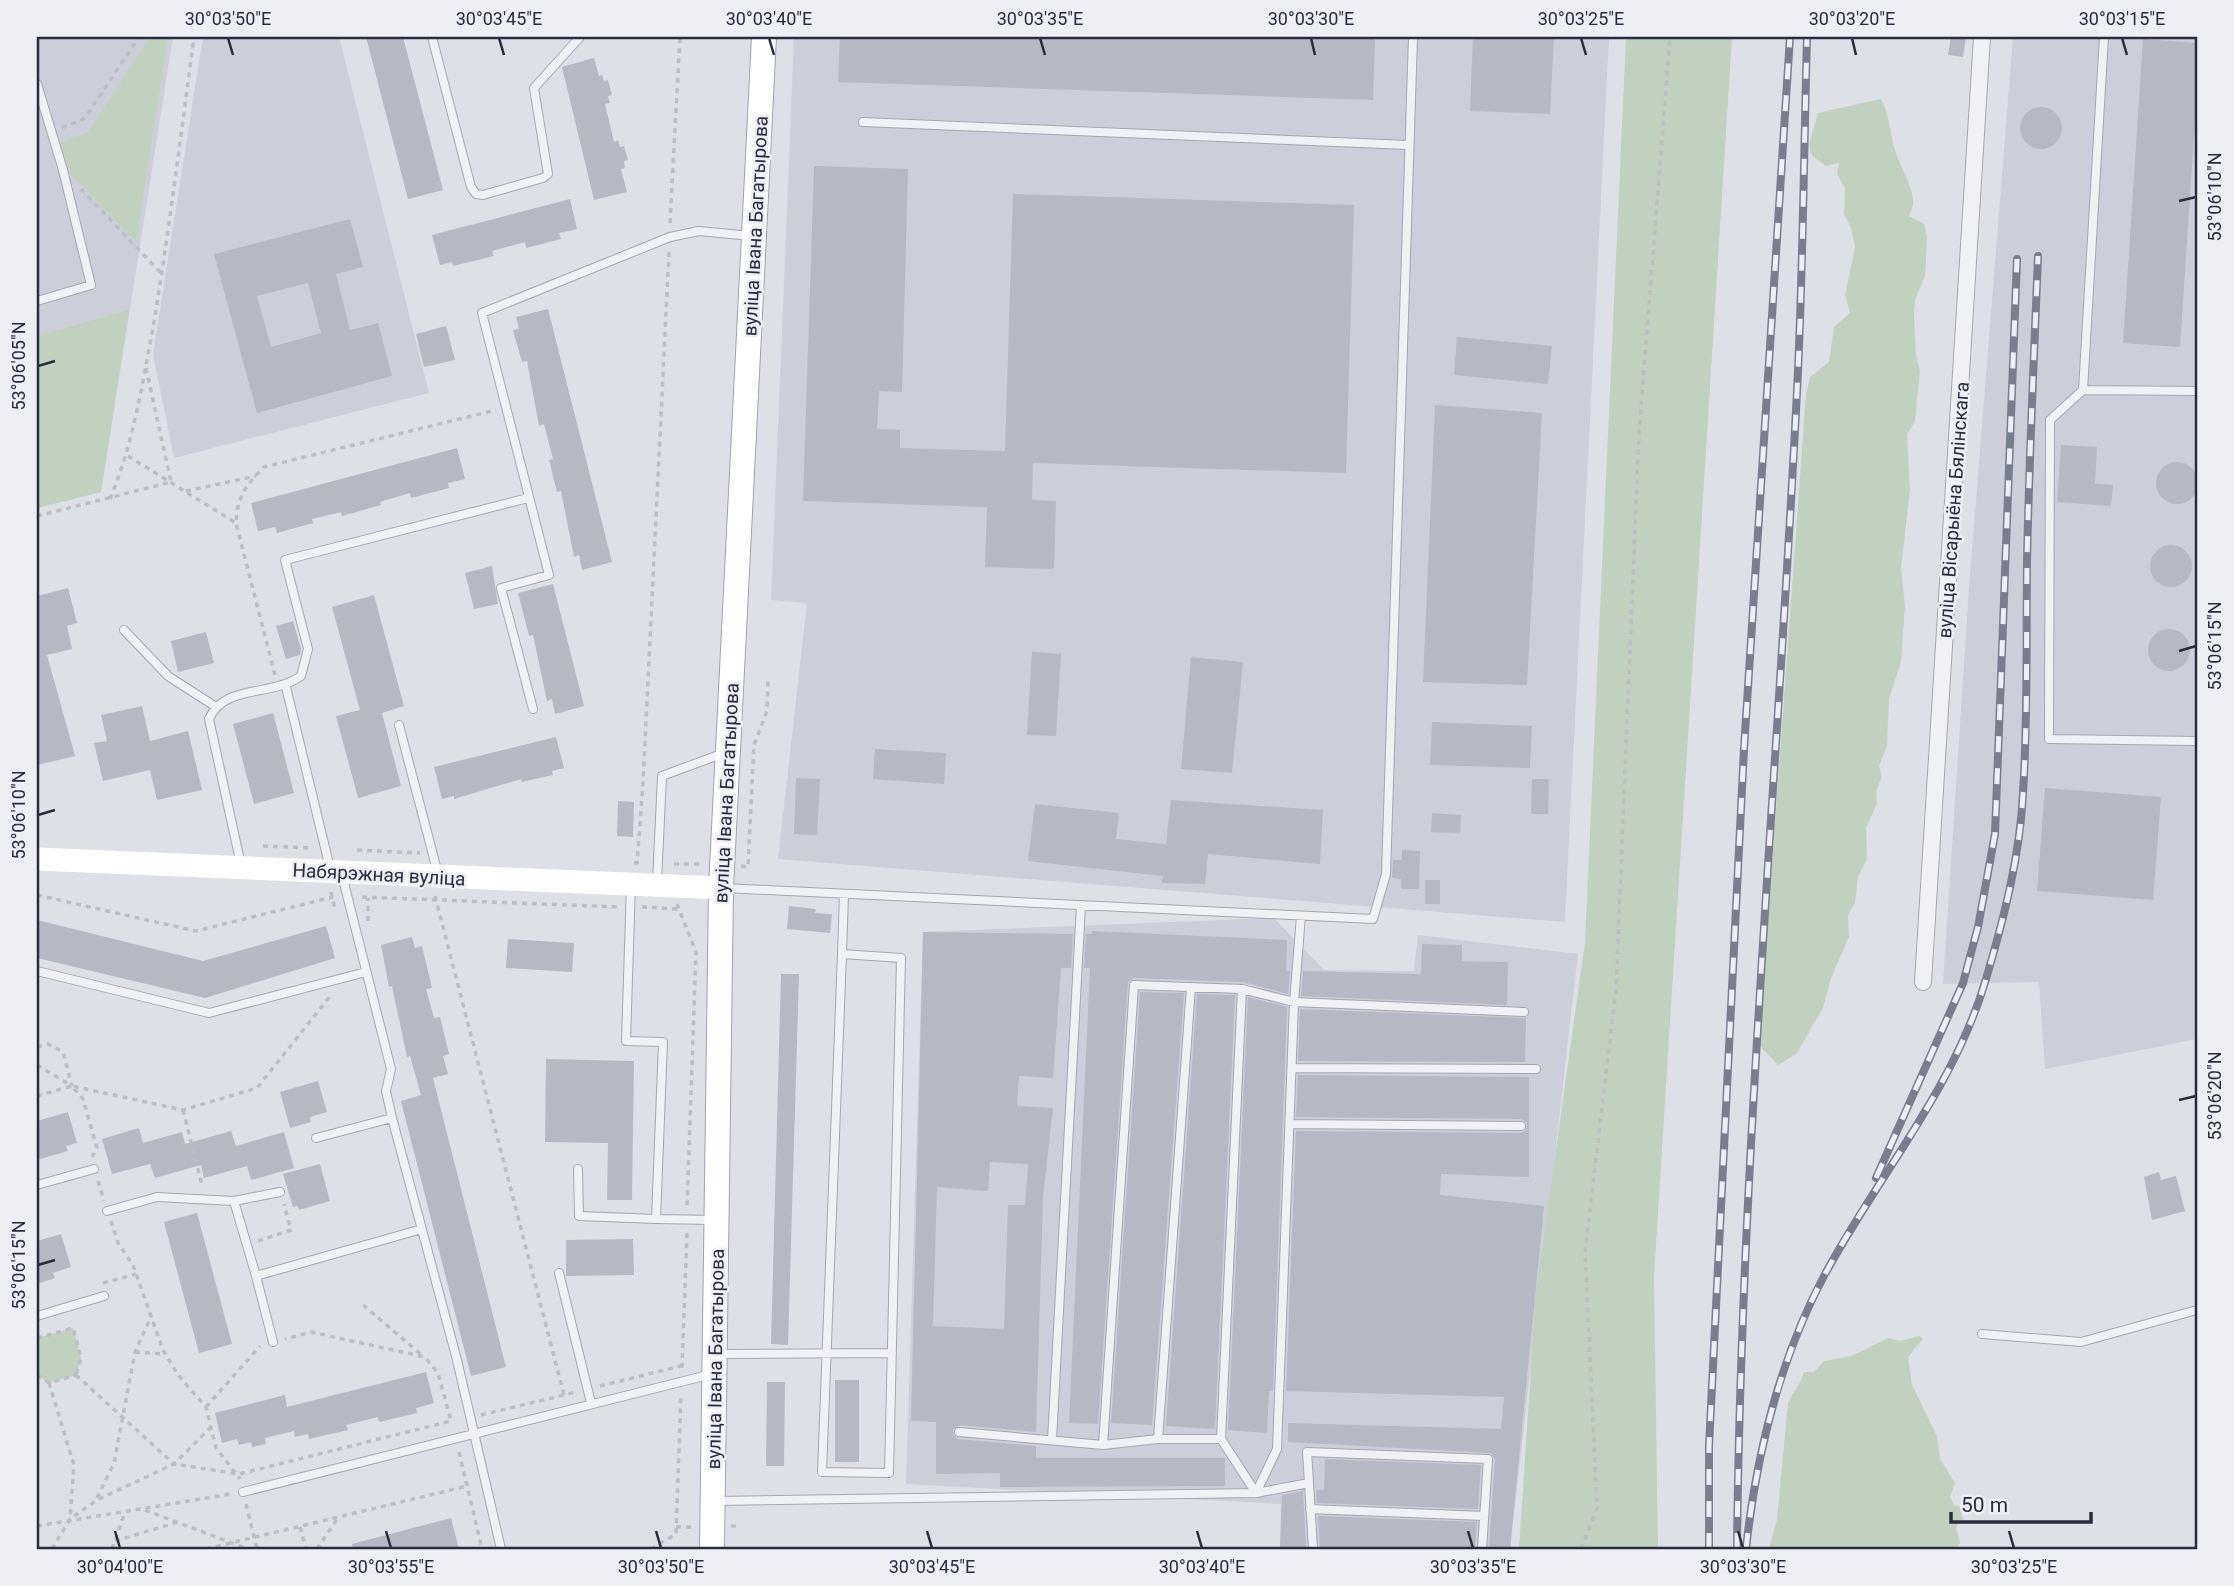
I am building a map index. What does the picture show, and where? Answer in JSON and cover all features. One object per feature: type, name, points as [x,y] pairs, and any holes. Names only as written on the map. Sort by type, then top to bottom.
[{"type":"main road","name":"вуліца Івана Багатырова","points":[[712,1549],[721,888],[764,37]]},
{"type":"main road","name":"Набярэжная вуліца","points":[[37,859],[240,856],[336,872],[438,877],[627,873],[657,885],[721,888]]},
{"type":"street","name":"вуліца Вісарыёна Бялінскага","points":[[1923,982],[1982,37]]},
{"type":"lane","points":[[432,37],[471,187],[476,194],[483,195],[543,178],[548,174],[534,88],[537,81],[580,37]]},
{"type":"lane","points":[[721,888],[1373,919],[1386,874],[1413,37]]},
{"type":"lane","points":[[2083,390],[2104,37]]},
{"type":"lane","points":[[37,85],[63,170],[91,285],[37,301]]},
{"type":"lane","points":[[863,122],[1408,145]]},
{"type":"lane","points":[[533,709],[501,588],[549,575],[482,313],[670,237],[699,231],[754,236]]},
{"type":"lane","points":[[2197,391],[2083,390],[2050,420],[2049,739],[2197,741]]},
{"type":"lane","points":[[240,856],[209,719],[216,707],[230,697],[282,687],[301,676],[308,649],[285,560],[528,499]]},
{"type":"lane","points":[[124,629],[168,676],[216,707]]},
{"type":"lane","points":[[282,687],[326,849],[336,872],[366,972],[391,1069],[386,1091],[392,1118],[474,1433],[501,1549]]},
{"type":"lane","points":[[399,724],[438,877]]},
{"type":"lane","points":[[657,885],[662,776],[727,752]]},
{"type":"lane","points":[[627,873],[626,1041],[663,1042],[656,1219]]},
{"type":"lane","points":[[842,954],[901,958],[889,1473],[822,1472],[844,894]]},
{"type":"lane","points":[[1052,1440],[1081,905]]},
{"type":"lane","points":[[1256,1493],[1277,1449],[1292,1124],[1294,1002],[1301,916]]},
{"type":"lane","points":[[37,971],[209,1013],[366,972]]},
{"type":"lane","points":[[1103,1445],[1134,985],[1242,989],[1294,1002],[1524,1012]]},
{"type":"lane","points":[[1158,1439],[1191,987]]},
{"type":"lane","points":[[1242,989],[1221,1438],[1256,1493]]},
{"type":"lane","points":[[1294,1069],[1536,1069]]},
{"type":"lane","points":[[316,1138],[392,1118]]},
{"type":"lane","points":[[1292,1124],[1521,1126]]},
{"type":"lane","points":[[37,1185],[93,1169]]},
{"type":"lane","points":[[578,1169],[579,1216],[717,1220]]},
{"type":"lane","points":[[107,1211],[158,1197],[234,1201],[280,1192]]},
{"type":"lane","points":[[234,1201],[273,1342]]},
{"type":"lane","points":[[256,1276],[422,1229]]},
{"type":"lane","points":[[559,1273],[592,1403]]},
{"type":"lane","points":[[37,1316],[104,1296]]},
{"type":"lane","points":[[1982,1334],[2081,1342],[2197,1310]]},
{"type":"lane","points":[[243,1492],[592,1403],[715,1364],[826,1353],[892,1353]]},
{"type":"lane","points":[[959,1432],[1103,1445],[1158,1439],[1221,1438]]},
{"type":"lane","points":[[1313,1549],[1307,1452],[1488,1459],[1482,1549]]},
{"type":"lane","points":[[713,1501],[1256,1493],[1309,1483]]},
{"type":"lane","points":[[1310,1509],[1484,1516]]},
{"type":"path","points":[[51,133],[85,118],[139,37]]},
{"type":"path","points":[[110,499],[128,456],[146,366],[162,274],[194,37]]},
{"type":"path","points":[[627,873],[637,863],[680,37]]},
{"type":"path","points":[[1581,1549],[1597,1508],[1585,1252],[1616,989],[1639,433],[1670,37]]},
{"type":"path","points":[[63,170],[162,274]]},
{"type":"path","points":[[37,217],[37,234]]},
{"type":"path","points":[[146,366],[171,482]]},
{"type":"path","points":[[282,687],[236,523],[237,503],[246,485],[264,467],[505,408]]},
{"type":"path","points":[[128,456],[236,523]]},
{"type":"path","points":[[186,491],[256,475]]},
{"type":"path","points":[[37,516],[171,482]]},
{"type":"path","points":[[748,866],[754,745],[767,711],[768,679]]},
{"type":"path","points":[[240,856],[326,849],[432,853]]},
{"type":"path","points":[[438,877],[435,900],[564,1395]]},
{"type":"path","points":[[368,898],[368,922]]},
{"type":"path","points":[[678,909],[696,952],[688,1202]]},
{"type":"path","points":[[37,1047],[48,1044],[63,1052],[72,1086],[83,1099],[97,1148],[91,1160],[93,1169],[118,1243],[133,1265],[166,1354],[206,1407],[216,1448],[239,1474],[257,1549]]},
{"type":"path","points":[[37,1065],[72,1086],[183,1110],[212,1102]]},
{"type":"path","points":[[37,1096],[72,1086]]},
{"type":"path","points":[[183,1110],[204,1185],[191,1185]]},
{"type":"path","points":[[103,1199],[116,1195]]},
{"type":"path","points":[[76,1375],[174,1464],[239,1474],[682,1365],[686,1238]]},
{"type":"path","points":[[363,1305],[425,1357],[438,1373],[482,1549]]},
{"type":"path","points":[[97,1500],[114,1463],[135,1352],[151,1317]]},
{"type":"path","points":[[37,1338],[73,1328],[81,1358],[76,1375]]},
{"type":"path","points":[[311,1332],[425,1357]]},
{"type":"path","points":[[206,1407],[261,1345]]},
{"type":"path","points":[[135,1352],[166,1354]]},
{"type":"path","points":[[37,1375],[49,1383],[74,1465],[70,1519]]},
{"type":"path","points":[[49,1383],[76,1375]]},
{"type":"path","points":[[651,1549],[676,1534],[681,1393]]},
{"type":"path","points":[[52,1549],[70,1519],[97,1500],[174,1464],[211,1427]]},
{"type":"path","points":[[206,1549],[467,1486]]},
{"type":"path","points":[[37,1526],[243,1492]]},
{"type":"path","points":[[143,1509],[236,1542],[248,1549]]},
{"type":"path","points":[[112,1549],[125,1512]]},
{"type":"path","points":[[317,1549],[338,1517]]},
{"type":"path","points":[[115,1541],[180,1522]]},
{"type":"path","points":[[300,1527],[306,1549]]},
{"type":"shaded area","points":[[37,37],[173,37],[101,492],[37,508]]},
{"type":"shaded area","points":[[203,37],[339,37],[429,393],[174,458],[153,354]]},
{"type":"shaded area","points":[[794,37],[1609,37],[1565,922],[778,859],[807,603],[771,600]]},
{"type":"shaded area","points":[[2013,37],[2197,37],[2197,1039],[2045,1069],[2039,982],[1943,984],[1969,588]]},
{"type":"shaded area","points":[[1274,918],[1324,970],[1414,971],[1418,935],[1578,954],[1510,1549],[1280,1549],[1281,1504],[906,1484],[923,932]]},
{"type":"green space","points":[[150,37],[168,37],[136,242],[71,174],[60,143],[88,132]]},
{"type":"green space","points":[[1626,37],[1732,37],[1654,1277],[1658,1549],[1519,1549],[1536,1293],[1585,942]]},
{"type":"green space","points":[[1881,99],[1896,154],[1912,193],[1913,204],[1909,216],[1924,224],[1927,237],[1925,276],[1915,300],[1914,315],[1916,355],[1920,370],[1915,421],[1907,434],[1910,489],[1901,568],[1905,606],[1901,662],[1889,699],[1887,746],[1879,766],[1882,777],[1876,791],[1877,804],[1866,828],[1867,859],[1858,877],[1855,903],[1848,915],[1849,937],[1831,978],[1823,1008],[1797,1053],[1778,1065],[1759,1045],[1806,394],[1810,377],[1829,362],[1834,327],[1850,313],[1845,295],[1855,247],[1851,228],[1844,214],[1845,189],[1837,173],[1839,163],[1826,166],[1811,155],[1809,144],[1818,113]]},
{"type":"green space","points":[[129,310],[101,492],[37,508],[37,336]]},
{"type":"green space","points":[[73,1328],[81,1358],[76,1375],[49,1383],[37,1375],[37,1338]]},
{"type":"green space","points":[[1920,1336],[1923,1339],[1908,1357],[1912,1385],[1937,1436],[1940,1459],[1955,1483],[1950,1497],[1954,1505],[1959,1506],[1963,1519],[1956,1527],[1960,1543],[1956,1549],[1769,1549],[1777,1519],[1788,1403],[1804,1372],[1814,1372],[1824,1361],[1852,1356],[1888,1338],[1900,1341]]},
{"type":"building","points":[[366,37],[403,37],[443,190],[408,199]]},
{"type":"building","points":[[840,37],[1375,37],[1373,100],[838,82]]},
{"type":"building","points":[[1473,37],[1554,37],[1550,114],[1470,111]]},
{"type":"building","points":[[1951,37],[1966,37],[1963,57],[1948,55]]},
{"type":"building","points":[[2143,39],[2197,43],[2197,90],[2180,347],[2123,343]]},
{"type":"building","points":[[594,58],[599,76],[602,75],[604,81],[608,80],[612,95],[608,96],[610,103],[605,104],[614,142],[618,140],[620,147],[624,146],[628,160],[624,161],[625,168],[621,169],[627,192],[594,200],[562,67]]},
{"type":"building","points":[[2041,107],[2056,113],[2062,128],[2056,143],[2041,149],[2026,143],[2020,128],[2026,113]]},
{"type":"building","points":[[814,166],[908,169],[902,392],[879,391],[877,429],[900,430],[900,448],[1005,451],[1013,194],[1354,205],[1346,473],[1033,463],[1032,500],[1056,501],[1054,569],[985,567],[987,507],[803,501]]},
{"type":"building","points":[[570,199],[577,229],[559,233],[561,239],[526,248],[525,242],[492,251],[494,256],[453,266],[452,262],[440,265],[432,235]]},
{"type":"building","points":[[350,219],[363,267],[336,274],[350,330],[378,323],[392,376],[257,413],[214,254]],"holes":[[[308,283],[321,333],[271,347],[257,296]]]},
{"type":"building","points":[[548,309],[612,562],[582,570],[579,555],[574,557],[561,491],[557,492],[549,460],[553,459],[544,424],[539,426],[527,361],[522,362],[513,330],[519,329],[516,317]]},
{"type":"building","points":[[446,326],[455,360],[424,367],[416,334]]},
{"type":"building","points":[[1457,337],[1552,346],[1548,384],[1454,375]]},
{"type":"building","points":[[1435,405],[1542,413],[1527,685],[1423,682]]},
{"type":"building","points":[[2061,445],[2097,447],[2095,484],[2113,485],[2111,506],[2057,502]]},
{"type":"building","points":[[457,448],[465,479],[448,483],[449,488],[411,498],[410,493],[342,516],[341,512],[312,519],[313,523],[277,533],[275,527],[258,531],[251,503]]},
{"type":"building","points":[[2177,462],[2192,468],[2198,483],[2192,498],[2177,504],[2162,498],[2156,483],[2162,468]]},
{"type":"building","points":[[2171,545],[2186,551],[2192,566],[2186,581],[2171,587],[2156,581],[2150,566],[2156,551]]},
{"type":"building","points":[[492,566],[498,604],[474,609],[465,573]]},
{"type":"building","points":[[553,584],[584,706],[555,714],[552,699],[547,701],[533,635],[529,636],[518,593]]},
{"type":"building","points":[[68,588],[77,623],[67,626],[72,649],[47,655],[75,756],[37,765],[37,596]]},
{"type":"building","points":[[374,595],[404,706],[382,713],[401,786],[358,798],[336,716],[360,710],[332,607]]},
{"type":"building","points":[[293,621],[301,649],[300,655],[286,659],[276,626]]},
{"type":"building","points":[[2169,629],[2184,635],[2190,650],[2184,665],[2169,671],[2154,665],[2148,650],[2154,635]]},
{"type":"building","points":[[206,632],[214,663],[178,672],[171,641]]},
{"type":"building","points":[[1032,652],[1061,654],[1056,736],[1027,735]]},
{"type":"building","points":[[1191,657],[1243,662],[1232,773],[1181,769]]},
{"type":"building","points":[[142,706],[150,741],[188,731],[202,790],[157,800],[150,770],[103,781],[94,743],[107,741],[101,715]]},
{"type":"building","points":[[273,713],[294,793],[254,804],[233,724]]},
{"type":"building","points":[[1432,722],[1532,726],[1530,768],[1430,765]]},
{"type":"building","points":[[556,737],[564,768],[552,771],[553,775],[522,782],[521,779],[454,799],[454,796],[442,799],[434,767]]},
{"type":"building","points":[[875,749],[946,753],[944,784],[873,779]]},
{"type":"building","points":[[796,778],[820,779],[817,835],[794,834]]},
{"type":"building","points":[[1532,779],[1549,779],[1548,814],[1531,814]]},
{"type":"building","points":[[2045,788],[2161,797],[2153,900],[2037,891]]},
{"type":"building","points":[[1171,800],[1323,810],[1320,864],[1208,854],[1205,884],[1162,883],[1163,876],[1028,861],[1035,804],[1119,813],[1116,839],[1166,844]]},
{"type":"building","points":[[618,801],[634,802],[633,837],[617,836]]},
{"type":"building","points":[[1432,813],[1461,815],[1460,833],[1431,832]]},
{"type":"building","points":[[1402,850],[1420,851],[1419,889],[1401,889],[1401,879],[1392,878],[1393,860],[1402,860]]},
{"type":"building","points":[[1425,880],[1440,880],[1440,904],[1425,904]]},
{"type":"building","points":[[789,906],[816,909],[815,913],[832,914],[830,933],[787,929]]},
{"type":"building","points":[[37,920],[203,961],[326,926],[335,958],[205,998],[37,958]]},
{"type":"building","points":[[1092,931],[1287,940],[1286,971],[1290,971],[1288,994],[1243,982],[1134,978],[1128,982],[1098,1424],[1069,1423],[1090,968],[1084,968],[1086,934],[1092,934]]},
{"type":"building","points":[[923,932],[1073,934],[1071,968],[1061,968],[1053,1078],[1019,1076],[1017,1106],[1053,1108],[1043,1197],[1036,1432],[960,1425],[953,1429],[953,1435],[958,1439],[1036,1446],[1036,1458],[1225,1458],[1225,1486],[1000,1487],[1000,1473],[936,1474],[936,1422],[911,1421]],"holes":[[[990,1162],[1028,1164],[1025,1205],[1008,1205],[1004,1329],[933,1326],[937,1187],[988,1191]]]},
{"type":"building","points":[[412,937],[415,948],[422,946],[432,988],[426,989],[434,1018],[440,1017],[449,1054],[443,1056],[448,1074],[433,1078],[506,1367],[471,1376],[401,1101],[421,1095],[410,1056],[407,1057],[381,945]]},
{"type":"building","points":[[508,939],[574,943],[572,972],[506,968]]},
{"type":"building","points":[[1422,944],[1462,945],[1462,961],[1508,962],[1507,1005],[1301,996],[1303,971],[1421,974]]},
{"type":"building","points":[[781,974],[799,974],[788,1345],[771,1344]]},
{"type":"building","points":[[1140,992],[1184,993],[1152,1425],[1111,1423]]},
{"type":"building","points":[[1197,994],[1235,995],[1215,1429],[1166,1426]]},
{"type":"building","points":[[1248,997],[1287,1007],[1273,1391],[1269,1391],[1267,1433],[1228,1430]]},
{"type":"building","points":[[1300,1009],[1526,1018],[1525,1062],[1298,1061]]},
{"type":"building","points":[[546,1059],[634,1061],[632,1200],[607,1200],[608,1143],[545,1142]]},
{"type":"building","points":[[1298,1075],[1529,1077],[1529,1177],[1441,1174],[1440,1195],[1544,1206],[1510,1549],[1489,1549],[1495,1459],[1491,1453],[1288,1442],[1288,1423],[1501,1429],[1504,1397],[1286,1391],[1296,1131],[1521,1133],[1526,1130],[1527,1123],[1521,1119],[1296,1117]]},
{"type":"building","points":[[318,1081],[327,1112],[310,1117],[311,1122],[290,1128],[280,1092]]},
{"type":"building","points":[[68,1112],[77,1143],[66,1146],[68,1151],[37,1160],[37,1121]]},
{"type":"building","points":[[139,1128],[143,1143],[182,1132],[185,1144],[231,1131],[236,1146],[284,1132],[294,1168],[251,1180],[247,1166],[204,1178],[201,1165],[155,1178],[150,1164],[112,1174],[102,1139]]},
{"type":"building","points":[[320,1164],[330,1201],[299,1210],[298,1206],[293,1207],[283,1174]]},
{"type":"building","points":[[2159,1172],[2161,1180],[2176,1176],[2185,1211],[2152,1220],[2144,1177]]},
{"type":"building","points":[[197,1213],[232,1344],[199,1353],[164,1222]]},
{"type":"building","points":[[61,1234],[71,1267],[53,1273],[55,1278],[37,1284],[37,1241]]},
{"type":"building","points":[[633,1239],[634,1275],[566,1276],[566,1240]]},
{"type":"building","points":[[426,1372],[434,1403],[416,1408],[417,1413],[379,1422],[378,1417],[346,1425],[348,1430],[309,1439],[308,1434],[295,1437],[294,1431],[265,1438],[266,1444],[252,1447],[251,1442],[239,1445],[237,1439],[222,1443],[215,1413],[285,1395],[287,1407]]},
{"type":"building","points":[[835,1380],[859,1380],[859,1462],[835,1462]]},
{"type":"building","points":[[767,1382],[785,1382],[784,1466],[766,1466]]},
{"type":"building","points":[[1325,1459],[1481,1465],[1478,1509],[1317,1503],[1316,1490],[1324,1490]]},
{"type":"building","points":[[1303,1491],[1306,1549],[1280,1549],[1282,1495]]},
{"type":"building","points":[[1318,1516],[1477,1522],[1475,1549],[1320,1549]]},
{"type":"building","points":[[451,1518],[459,1549],[353,1549],[352,1544]]},
{"type":"railway","points":[[1709,1549],[1709,1446],[1744,749],[1790,37]]},
{"type":"railway","points":[[1737,1549],[1740,1402],[1753,1107],[1798,371],[1807,37]]},
{"type":"railway","points":[[1746,1549],[1756,1479],[1772,1409],[1808,1308],[1845,1239],[1913,1132],[1955,1058],[1986,979],[2010,887],[2021,817],[2025,764],[2027,562],[2038,256]]},
{"type":"railway","points":[[1876,1178],[1963,983],[1978,927],[1995,834],[2017,259]]}]
